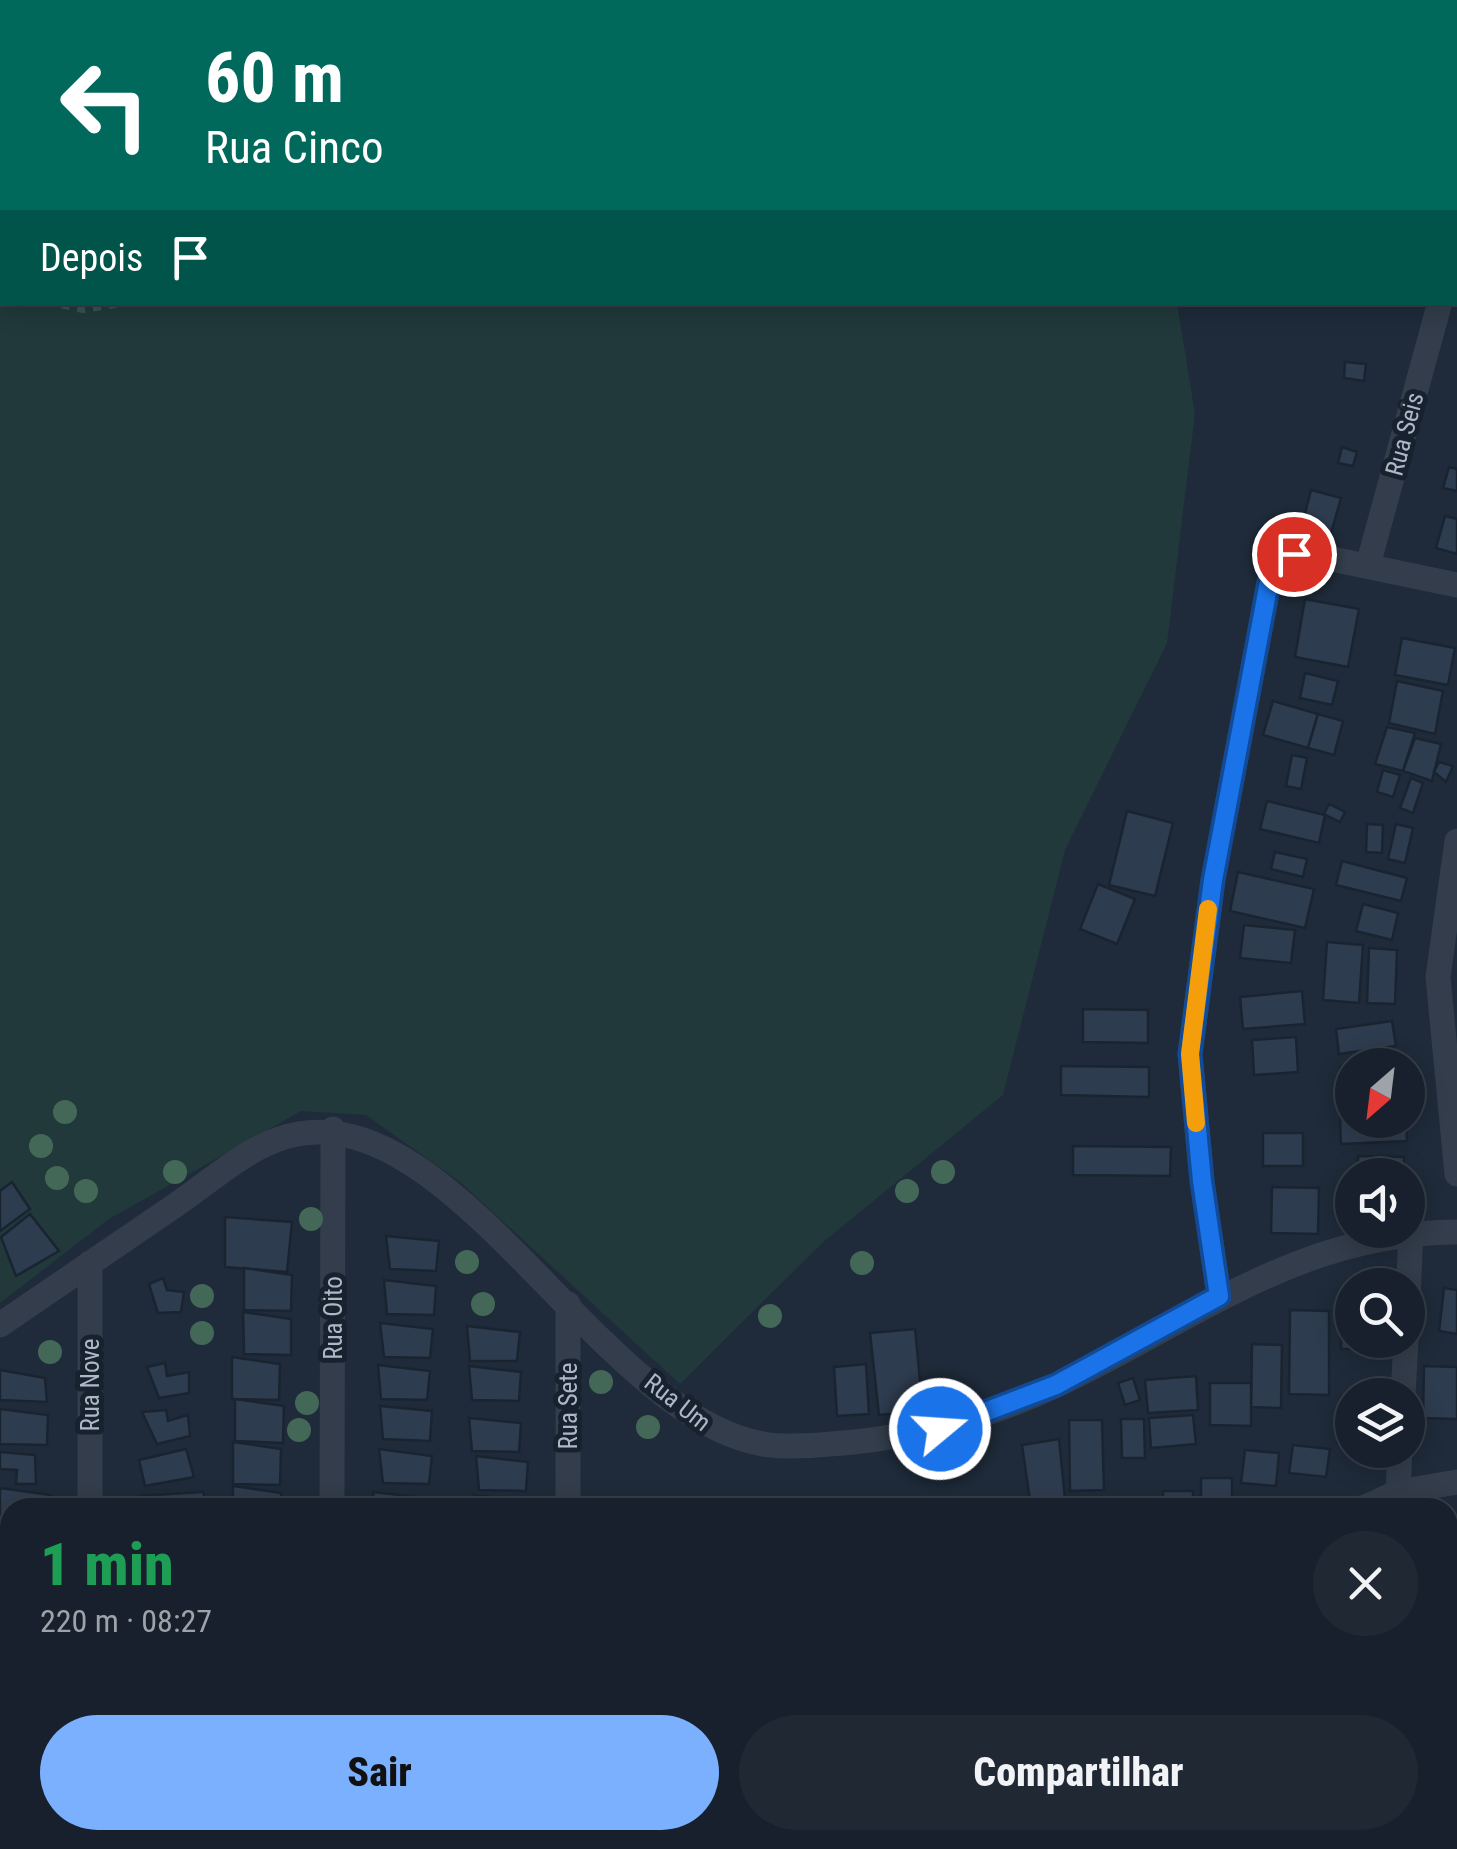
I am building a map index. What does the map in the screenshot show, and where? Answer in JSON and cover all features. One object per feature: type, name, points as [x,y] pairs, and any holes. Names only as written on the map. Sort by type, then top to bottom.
[{"type":"street","name":"Rua Seis","points":[[1368,565],[1439,305]]},
{"type":"street","points":[[1219,1296],[1202,1181],[1190,1054],[1213,880],[1269,582],[1281,561],[1294,554],[1368,565],[1457,585]]},
{"type":"street","points":[[1457,841],[1438,977],[1457,1174]]},
{"type":"street","name":"Rua Um","points":[[0,1325],[275,1140],[334,1130],[369,1138],[404,1157],[624,1358],[723,1436],[752,1445],[864,1442],[940,1429],[996,1411],[1056,1385],[1219,1296],[1315,1254],[1341,1248]]},
{"type":"street","name":"Rua Oito","points":[[332,1498],[334,1130]]},
{"type":"street","name":"Rua Um","points":[[1425,1232],[1457,1232]]},
{"type":"street","name":"Rua Nove","points":[[90,1263],[90,1498]]},
{"type":"street","name":"Rua Sete","points":[[568,1304],[568,1498]]},
{"type":"street","points":[[1398,1492],[1399,1468]]},
{"type":"street","points":[[1385,1498],[1398,1492],[1457,1482]]},
{"type":"path","points":[[60,305],[83,310],[116,305]]},
{"type":"green space","points":[[0,305],[1177,305],[1195,414],[1167,643],[1065,850],[1003,1095],[822,1243],[680,1384],[460,1182],[366,1115],[301,1111],[109,1219],[0,1303]]},
{"type":"building","points":[[1345,362],[1366,364],[1364,381],[1344,378]]},
{"type":"building","points":[[1342,447],[1357,452],[1353,466],[1338,463]]},
{"type":"building","points":[[1449,467],[1457,469],[1457,491],[1443,488]]},
{"type":"building","points":[[1311,490],[1341,498],[1331,533],[1302,525]]},
{"type":"building","points":[[1445,516],[1457,519],[1457,554],[1436,548]]},
{"type":"building","points":[[1305,599],[1359,609],[1348,667],[1295,657]]},
{"type":"building","points":[[1402,638],[1455,648],[1448,685],[1395,675]]},
{"type":"building","points":[[1305,673],[1338,681],[1332,705],[1300,698]]},
{"type":"building","points":[[1397,681],[1443,691],[1435,734],[1389,723]]},
{"type":"building","points":[[1273,701],[1318,714],[1308,748],[1263,735]]},
{"type":"building","points":[[1318,714],[1343,721],[1334,755],[1308,748]]},
{"type":"building","points":[[1387,727],[1415,733],[1403,771],[1375,764]]},
{"type":"building","points":[[1415,738],[1441,744],[1432,781],[1403,771]]},
{"type":"building","points":[[1292,755],[1307,758],[1301,789],[1286,786]]},
{"type":"building","points":[[1439,762],[1453,766],[1446,782],[1434,772]]},
{"type":"building","points":[[1383,770],[1400,775],[1393,797],[1377,792]]},
{"type":"building","points":[[1411,778],[1423,783],[1413,813],[1400,808]]},
{"type":"building","points":[[1267,801],[1325,815],[1319,843],[1260,829]]},
{"type":"building","points":[[1329,804],[1345,812],[1340,822],[1324,814]]},
{"type":"building","points":[[1127,811],[1173,823],[1155,896],[1109,885]]},
{"type":"building","points":[[1367,824],[1383,825],[1382,853],[1366,852]]},
{"type":"building","points":[[1396,824],[1413,828],[1405,863],[1388,859]]},
{"type":"building","points":[[1275,852],[1307,859],[1303,877],[1271,869]]},
{"type":"building","points":[[1342,861],[1407,878],[1401,901],[1336,885]]},
{"type":"building","points":[[1238,872],[1314,889],[1305,928],[1230,911]]},
{"type":"building","points":[[1098,884],[1135,899],[1117,944],[1080,929]]},
{"type":"building","points":[[1363,904],[1398,913],[1392,940],[1356,931]]},
{"type":"building","points":[[1244,925],[1295,930],[1291,963],[1240,958]]},
{"type":"building","points":[[1327,942],[1363,945],[1359,1003],[1323,1000]]},
{"type":"building","points":[[1369,948],[1397,950],[1395,1004],[1367,1003]]},
{"type":"building","points":[[1302,991],[1305,1024],[1243,1029],[1240,997]]},
{"type":"building","points":[[1083,1009],[1148,1010],[1148,1043],[1083,1042]]},
{"type":"building","points":[[1392,1021],[1396,1046],[1338,1048],[1336,1029]]},
{"type":"building","points":[[1296,1037],[1298,1072],[1254,1075],[1252,1040]]},
{"type":"building","points":[[1061,1066],[1149,1067],[1149,1097],[1061,1095]]},
{"type":"building","points":[[1263,1133],[1303,1133],[1303,1166],[1263,1166]]},
{"type":"building","points":[[1341,1138],[1407,1138],[1407,1141],[1341,1144]]},
{"type":"building","points":[[1073,1146],[1171,1147],[1170,1176],[1073,1175]]},
{"type":"building","points":[[1358,1156],[1404,1157],[1404,1158]]},
{"type":"building","points":[[12,1182],[30,1209],[0,1231],[0,1191]]},
{"type":"building","points":[[1272,1187],[1319,1188],[1318,1234],[1271,1233]]},
{"type":"building","points":[[30,1214],[59,1251],[16,1276],[1,1237]]},
{"type":"building","points":[[225,1217],[292,1222],[287,1272],[225,1267]]},
{"type":"building","points":[[386,1236],[439,1241],[436,1271],[390,1269]]},
{"type":"building","points":[[244,1268],[292,1275],[291,1311],[244,1310]]},
{"type":"building","points":[[163,1278],[167,1290],[184,1292],[181,1312],[158,1313],[149,1284]]},
{"type":"building","points":[[384,1280],[436,1286],[434,1315],[387,1314]]},
{"type":"building","points":[[1444,1288],[1457,1290],[1457,1334],[1439,1331]]},
{"type":"building","points":[[1290,1310],[1329,1311],[1329,1395],[1289,1394]]},
{"type":"building","points":[[243,1312],[291,1319],[291,1355],[244,1354]]},
{"type":"building","points":[[380,1323],[433,1329],[430,1358],[384,1357]]},
{"type":"building","points":[[467,1326],[520,1332],[517,1361],[470,1361]]},
{"type":"building","points":[[915,1329],[923,1411],[879,1415],[870,1333]]},
{"type":"building","points":[[1252,1344],[1282,1345],[1281,1408],[1251,1407]]},
{"type":"building","points":[[232,1357],[280,1364],[279,1400],[232,1399]]},
{"type":"building","points":[[165,1363],[167,1376],[189,1372],[189,1393],[159,1398],[147,1367]]},
{"type":"building","points":[[866,1364],[869,1414],[837,1416],[834,1367]]},
{"type":"building","points":[[378,1365],[430,1371],[427,1400],[381,1399]]},
{"type":"building","points":[[469,1366],[521,1372],[519,1401],[472,1400]]},
{"type":"building","points":[[1424,1366],[1457,1367],[1457,1419],[1425,1418]]},
{"type":"building","points":[[0,1370],[45,1378],[47,1402],[0,1400]]},
{"type":"building","points":[[1196,1376],[1198,1410],[1148,1413],[1145,1380]]},
{"type":"building","points":[[1133,1378],[1140,1400],[1125,1405],[1118,1383]]},
{"type":"building","points":[[1210,1383],[1251,1383],[1251,1426],[1210,1425]]},
{"type":"building","points":[[235,1399],[284,1406],[283,1443],[235,1441]]},
{"type":"building","points":[[380,1406],[432,1411],[430,1441],[383,1439]]},
{"type":"building","points":[[0,1409],[48,1415],[47,1445],[0,1444]]},
{"type":"building","points":[[166,1410],[168,1421],[188,1415],[190,1436],[157,1444],[142,1412]]},
{"type":"building","points":[[1193,1415],[1196,1444],[1151,1448],[1149,1418]]},
{"type":"building","points":[[469,1418],[521,1423],[519,1452],[472,1451]]},
{"type":"building","points":[[1121,1419],[1144,1419],[1145,1458],[1122,1458]]},
{"type":"building","points":[[1069,1420],[1102,1420],[1104,1490],[1070,1491]]},
{"type":"building","points":[[1059,1439],[1065,1498],[1030,1498],[1022,1445]]},
{"type":"building","points":[[233,1442],[281,1449],[280,1485],[233,1484]]},
{"type":"building","points":[[1293,1445],[1330,1449],[1326,1477],[1289,1473]]},
{"type":"building","points":[[186,1449],[194,1477],[145,1486],[139,1460]]},
{"type":"building","points":[[379,1449],[432,1456],[429,1484],[383,1483]]},
{"type":"building","points":[[1245,1450],[1279,1453],[1276,1486],[1241,1483]]},
{"type":"building","points":[[0,1452],[35,1455],[36,1484],[16,1484],[17,1470],[0,1469]]},
{"type":"building","points":[[476,1456],[528,1462],[526,1491],[479,1490]]},
{"type":"building","points":[[1201,1478],[1232,1478],[1232,1498],[1201,1498]]},
{"type":"building","points":[[233,1486],[281,1493],[281,1498],[233,1498]]},
{"type":"building","points":[[0,1488],[51,1495],[51,1498],[0,1498]]},
{"type":"building","points":[[1163,1491],[1193,1491],[1193,1498],[1163,1498]]},
{"type":"building","points":[[203,1492],[205,1498],[139,1498]]},
{"type":"building","points":[[373,1492],[426,1498],[374,1498]]},
{"type":"slow traffic","points":[[1196,1123],[1190,1054],[1208,909]]},
{"type":"route","points":[[940,1429],[996,1411],[1056,1385],[1219,1296],[1202,1181],[1190,1054],[1197,978],[1269,582],[1281,561],[1294,554]]}]
